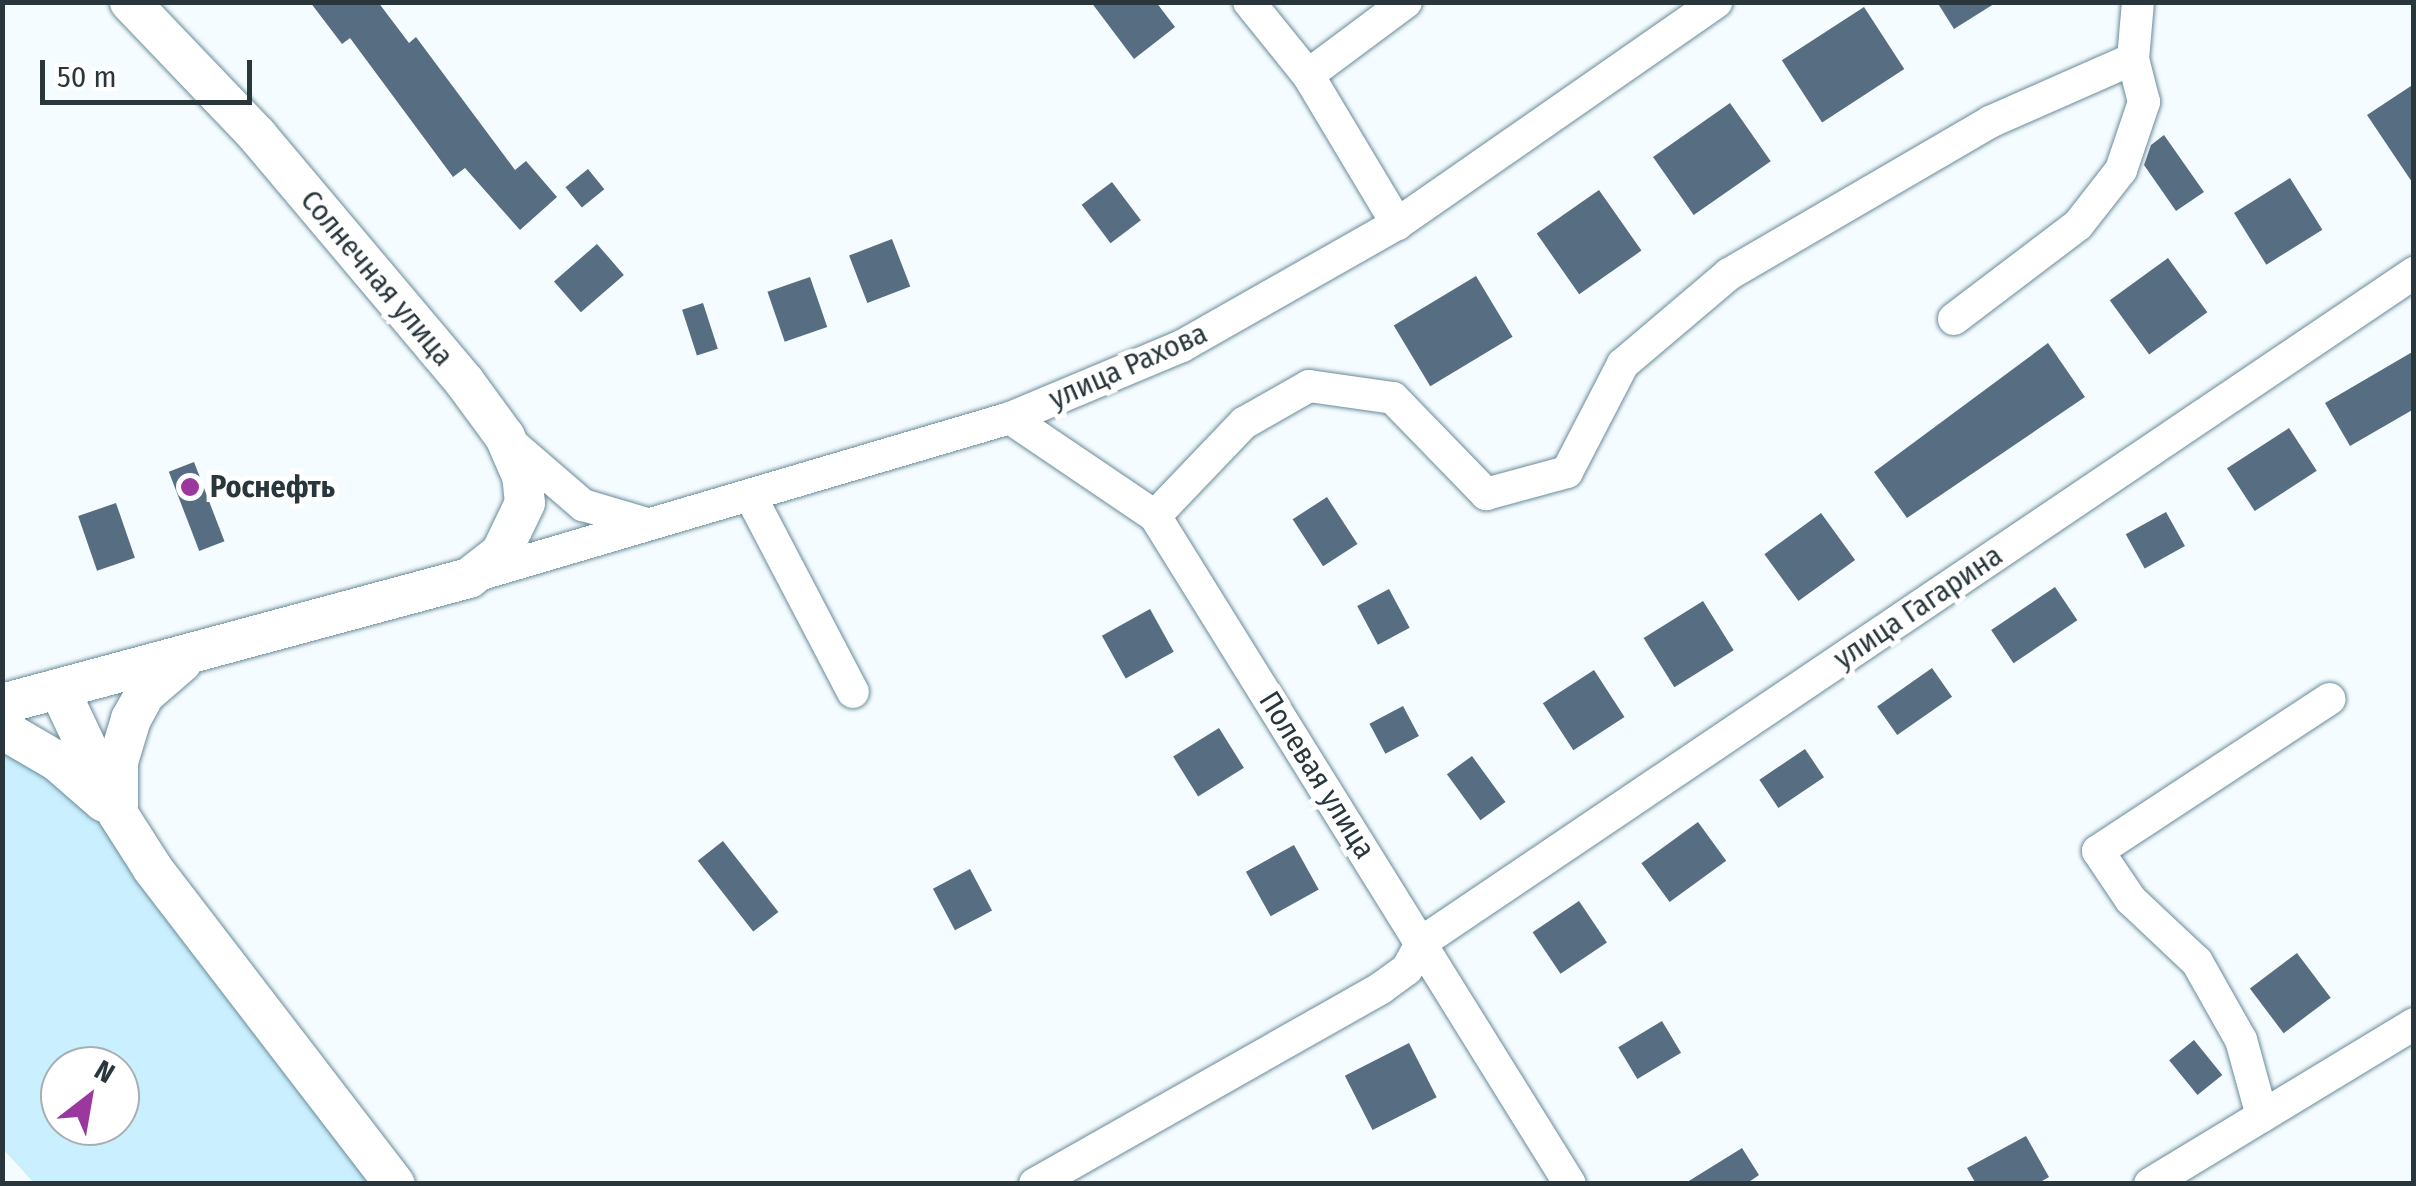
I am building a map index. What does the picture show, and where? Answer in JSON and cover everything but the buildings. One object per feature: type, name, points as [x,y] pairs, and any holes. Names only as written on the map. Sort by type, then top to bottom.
[{"type":"main road","name":"Солнечная улица","points":[[130,2],[257,135],[505,437],[522,476],[524,503],[501,553],[469,578]]},
{"type":"main road","points":[[118,814],[57,761],[5,705],[469,578]]},
{"type":"main road","points":[[118,814],[118,762],[131,719],[164,673],[190,657]]},
{"type":"main road","points":[[59,689],[118,814],[395,1184]]},
{"type":"street","points":[[1249,2],[1308,75],[1398,224]]},
{"type":"street","points":[[1308,75],[1406,2]]},
{"type":"street","name":"улица Рахова","points":[[469,578],[1010,418],[1182,346],[1398,224],[1716,2]]},
{"type":"street","points":[[1954,319],[2078,225],[2121,170],[2144,102],[2133,58],[2138,2]]},
{"type":"street","points":[[1155,516],[1244,423],[1309,386],[1393,398],[1486,494],[1568,472],[1623,364],[1729,274],[1990,122],[2133,58]]},
{"type":"street","name":"улица Гагарина","points":[[1035,1184],[1381,988],[1407,969],[1422,942],[2414,273]]},
{"type":"street","name":"Полевая улица","points":[[1010,418],[1155,516],[1570,1184]]},
{"type":"street","points":[[505,437],[583,505],[652,525]]},
{"type":"street","points":[[751,497],[853,692]]},
{"type":"street","points":[[2262,1116],[2241,1040],[2196,962],[2132,900],[2098,850],[2329,699]]},
{"type":"street","points":[[2150,1184],[2414,1024]]},
{"type":"shaded area","points":[[3,740],[81,798],[377,1183],[34,1183],[3,1149]]},
{"type":"place","name":"Роснефть","points":[[190,487]]}]
